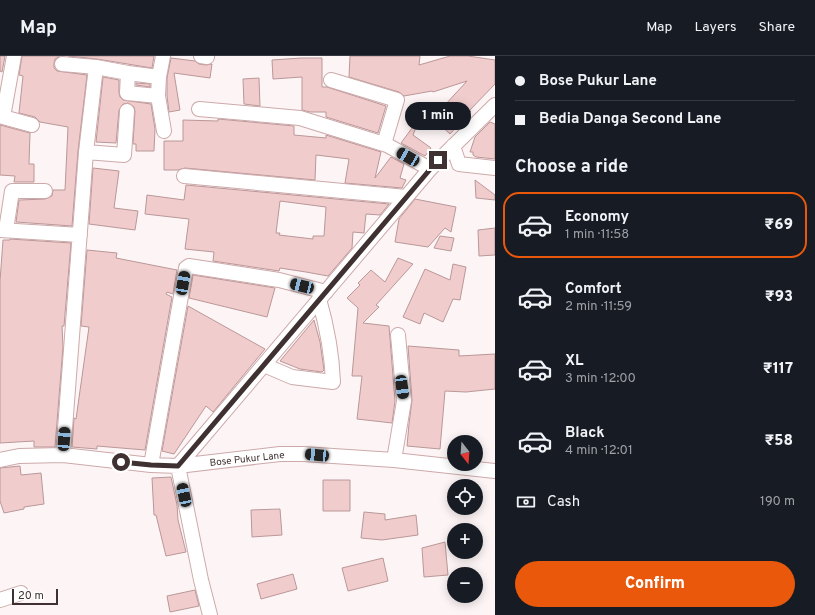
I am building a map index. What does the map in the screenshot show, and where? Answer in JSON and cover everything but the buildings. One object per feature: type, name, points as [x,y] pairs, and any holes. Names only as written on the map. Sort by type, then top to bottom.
[{"type":"street","points":[[14,56],[3,117],[32,125]]},
{"type":"street","points":[[163,56],[159,77],[158,96],[164,131]]},
{"type":"street","points":[[62,64],[96,67],[159,77]]},
{"type":"street","points":[[63,455],[86,152],[96,67]]},
{"type":"street","points":[[128,73],[127,93],[158,96]]},
{"type":"street","points":[[331,80],[397,100],[384,144]]},
{"type":"street","points":[[210,615],[201,580],[178,466],[430,169],[495,105]]},
{"type":"street","points":[[199,109],[300,118],[384,144],[430,169]]},
{"type":"street","points":[[86,152],[124,155],[126,111]]},
{"type":"street","points":[[453,146],[459,164],[495,168]]},
{"type":"street","points":[[184,176],[406,197]]},
{"type":"street","points":[[45,191],[12,191],[3,230],[80,234]]},
{"type":"street","points":[[151,465],[187,267],[189,266],[279,280],[323,295]]},
{"type":"street","points":[[264,366],[292,377],[333,382],[332,356],[325,320],[323,295]]},
{"type":"street","points":[[394,460],[404,401],[398,335]]},
{"type":"street","name":"Bose Pukur Lane","points":[[0,460],[19,456],[63,455],[151,465],[178,466],[280,454],[303,454],[394,460],[495,471]]},
{"type":"street","points":[[0,600],[21,592]]},
{"type":"route","points":[[121,462],[178,466],[438,160]]}]
